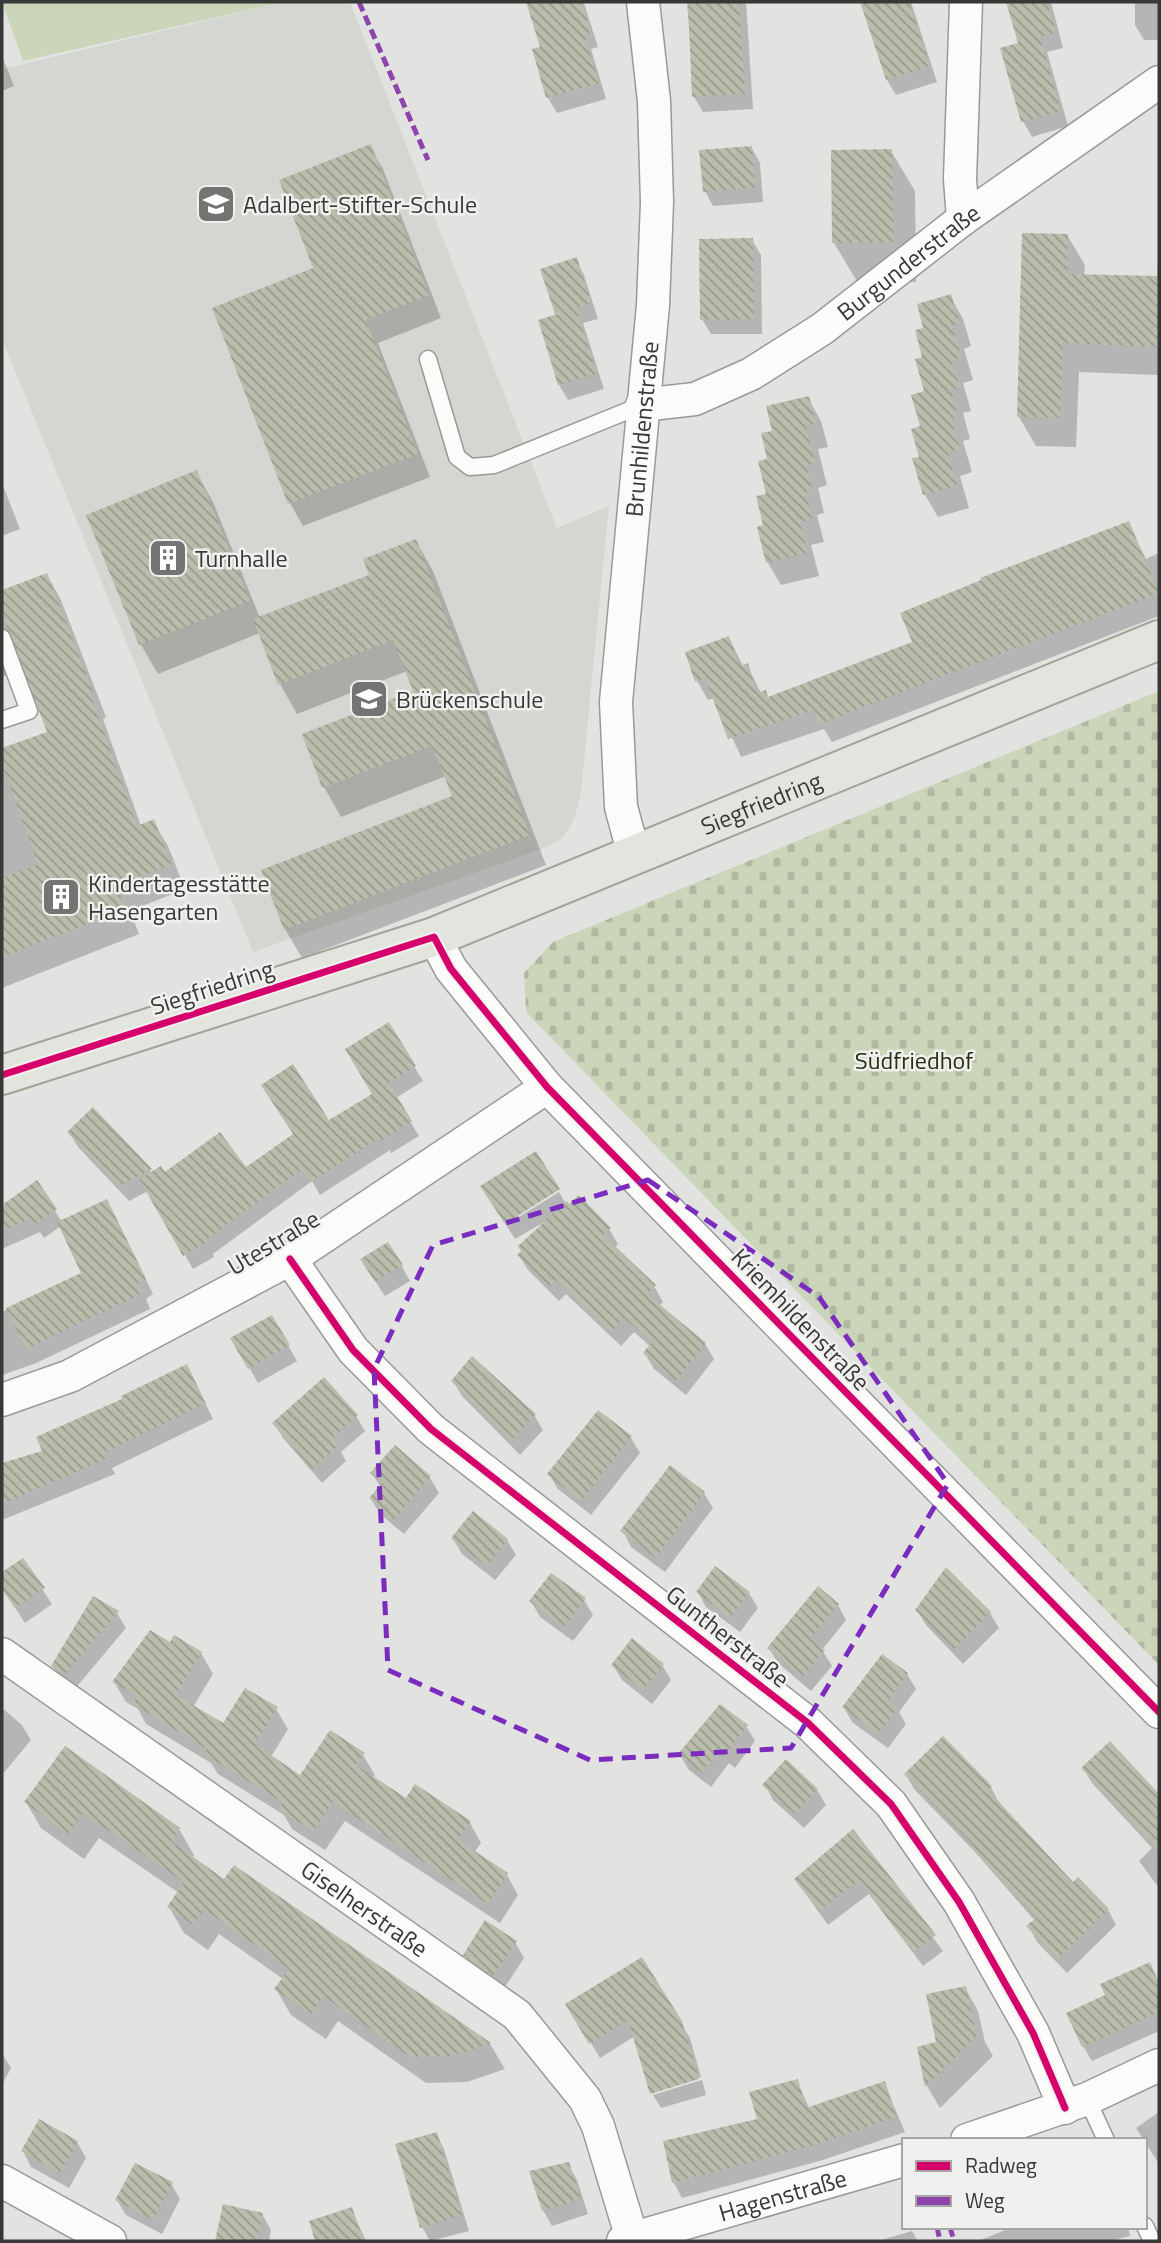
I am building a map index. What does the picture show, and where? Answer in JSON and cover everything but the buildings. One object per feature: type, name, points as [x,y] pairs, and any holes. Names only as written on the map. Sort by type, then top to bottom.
[{"type":"main road","name":"Siegfriedring","points":[[2,1074],[434,937],[1159,640]]},
{"type":"street","name":"Brunhildenstraße","points":[[634,855],[621,807],[615,702],[653,305],[657,202],[654,101],[643,2]]},
{"type":"street","points":[[963,219],[960,180],[966,2]]},
{"type":"street","name":"Burgunderstraße","points":[[642,405],[695,399],[751,374],[822,329],[963,219],[1159,82]]},
{"type":"street","name":"Kriemhildenstraße","points":[[434,937],[451,969],[547,1087],[1159,1712]]},
{"type":"street","name":"Utestraße","points":[[2,1399],[70,1376],[290,1259],[547,1087]]},
{"type":"street","name":"Guntherstraße","points":[[290,1259],[353,1350],[431,1429],[808,1723],[891,1804],[959,1902],[1076,2104]]},
{"type":"street","name":"Giselherstraße","points":[[2,1654],[517,2015],[584,2099],[594,2117],[628,2240]]},
{"type":"street","points":[[973,2138],[1076,2104],[1159,2065]]},
{"type":"street","name":"Hagenstraße","points":[[628,2240],[902,2161]]},
{"type":"street","points":[[2,2181],[110,2241]]},
{"type":"lane","points":[[428,359],[457,457],[470,467],[494,465],[642,405]]},
{"type":"lane","points":[[2,638],[29,711],[2,720]]},
{"type":"lane","points":[[1076,2104],[1104,2138]]},
{"type":"highlighted area","points":[[648,1180],[819,1297],[948,1484],[791,1748],[590,1760],[388,1670],[374,1369],[433,1245]]},
{"type":"shaded area","name":"Adalbert-Stifter-Schule","points":[[284,2],[350,2],[557,528],[609,506],[581,792],[575,817],[568,830],[560,840],[544,848],[253,952],[2,339],[2,69]]},
{"type":"green space","points":[[2,2],[284,2],[23,61]]},
{"type":"green space","name":"Südfriedhof","points":[[1159,691],[1159,1665],[526,1012],[524,973],[553,942]]},
{"type":"marked path","points":[[359,2],[428,160]]},
{"type":"marked path","points":[[937,2229],[940,2241]]},
{"type":"marked path","points":[[951,2229],[954,2241]]},
{"type":"cycle path","points":[[2,1075],[434,937],[451,969],[547,1087],[1159,1712]]},
{"type":"cycle path","points":[[290,1259],[353,1350],[431,1429],[808,1723],[891,1804],[959,1902],[1033,2033],[1065,2108]]},
{"type":"place","name":"Adalbert-Stifter-Schule","points":[[216,204]]},
{"type":"place","name":"Turnhalle","points":[[168,558]]},
{"type":"place","name":"Brückenschule","points":[[369,699]]},
{"type":"place","name":"Kindertagesstätte Hasengarten","points":[[61,897]]}]
